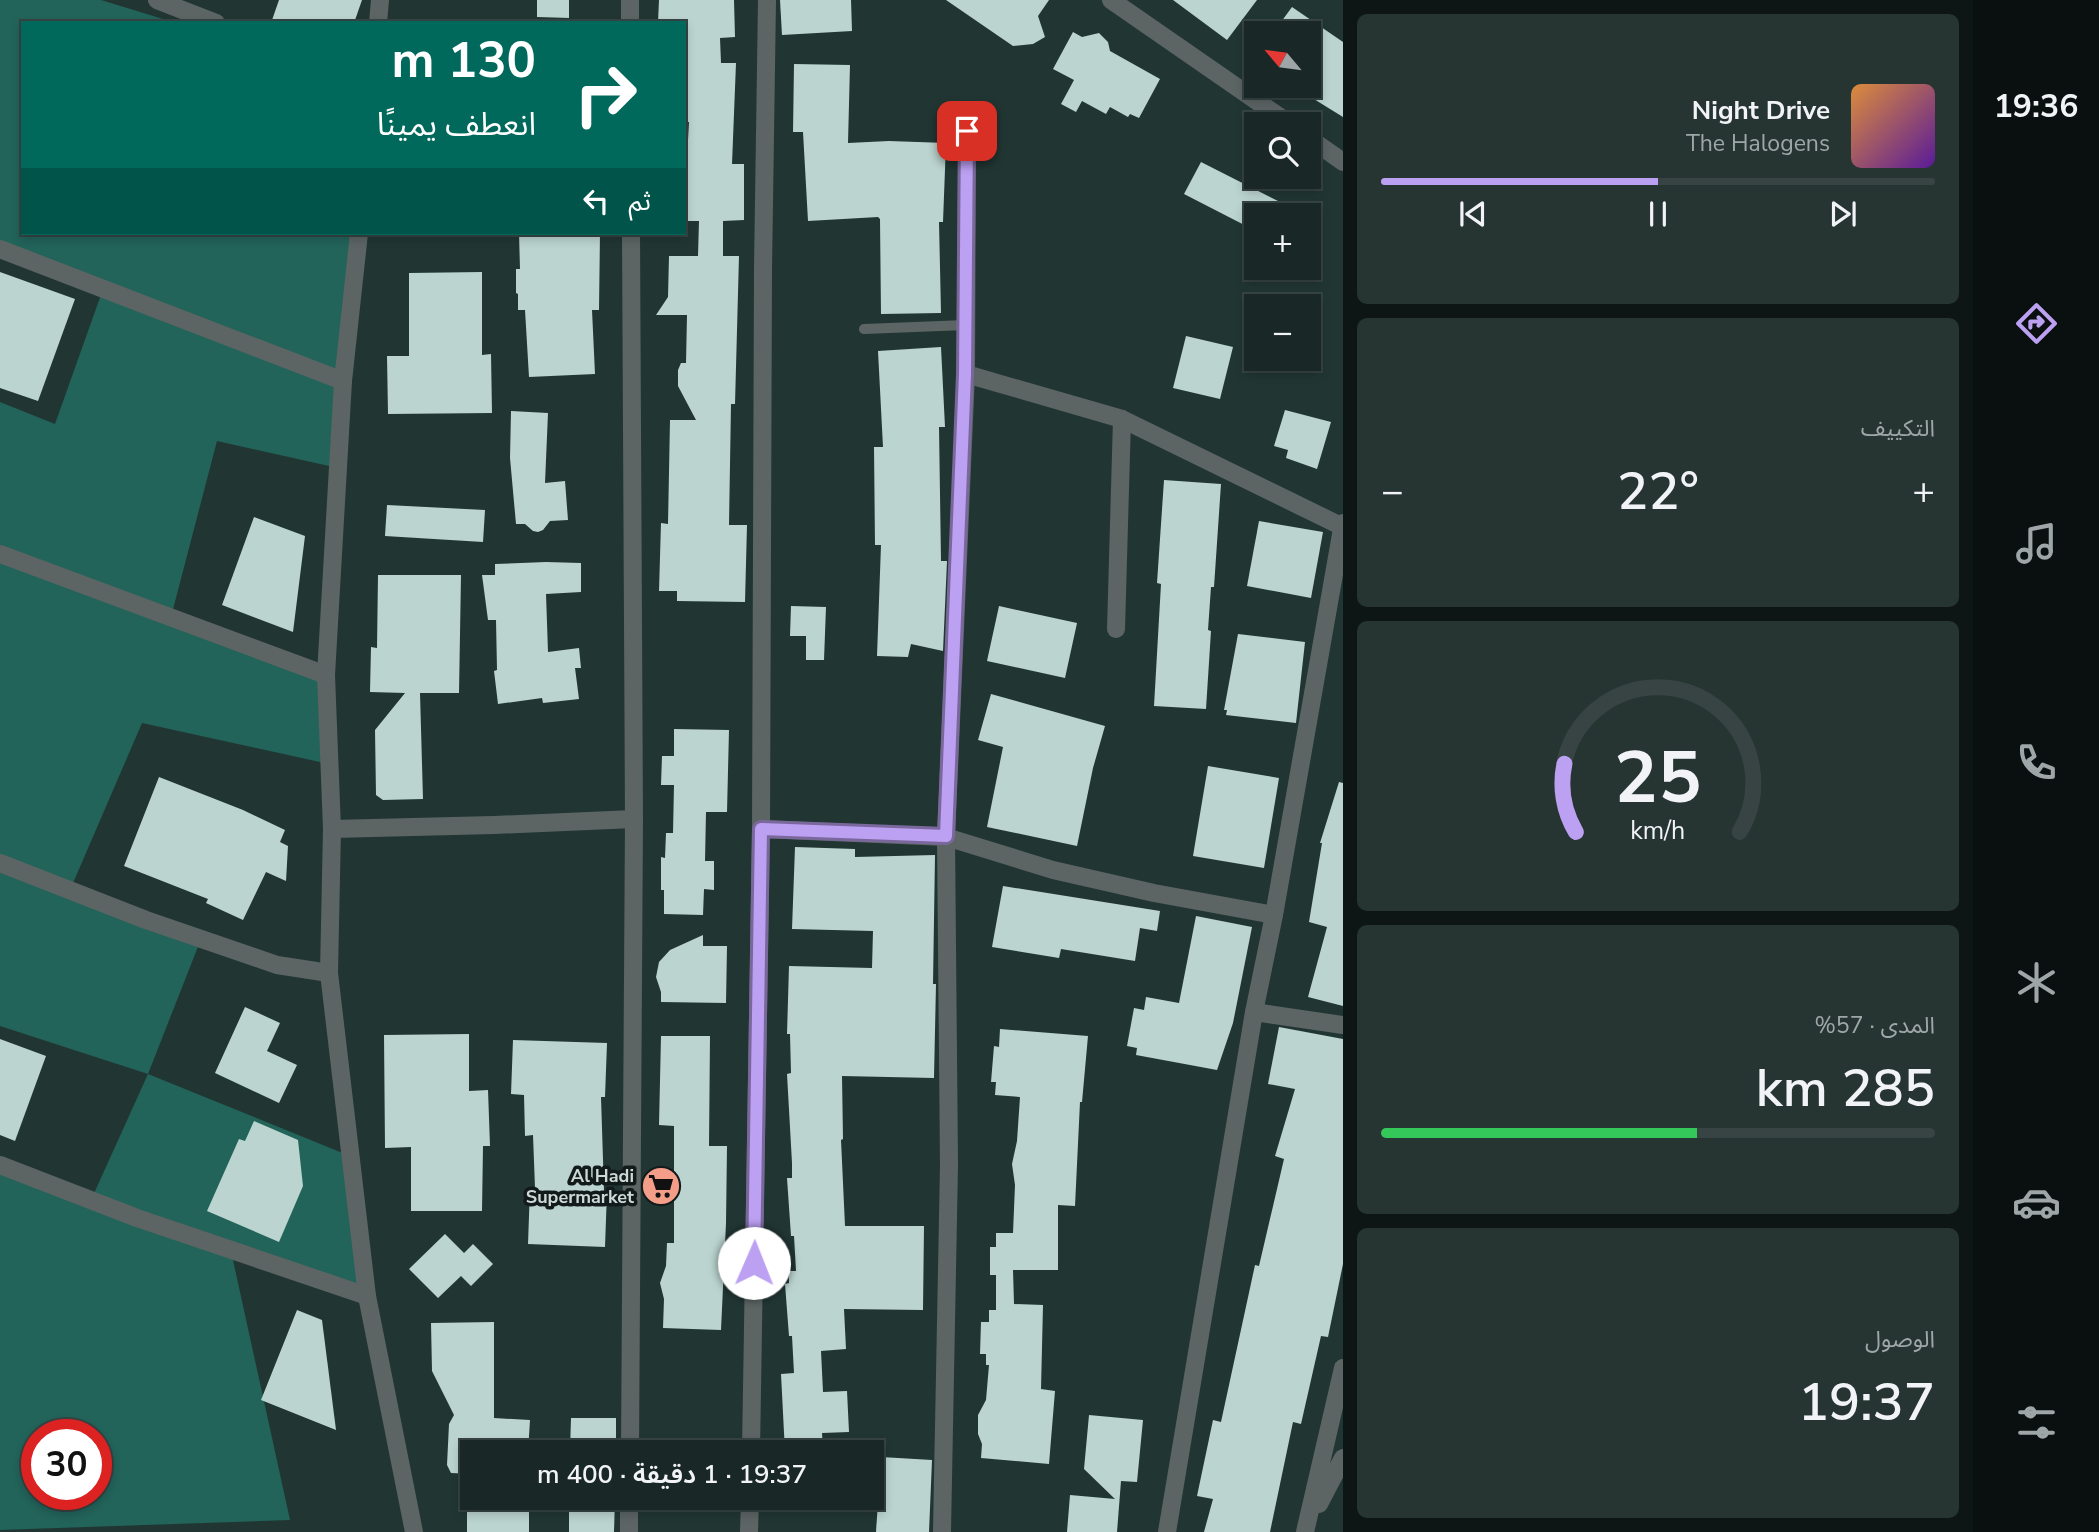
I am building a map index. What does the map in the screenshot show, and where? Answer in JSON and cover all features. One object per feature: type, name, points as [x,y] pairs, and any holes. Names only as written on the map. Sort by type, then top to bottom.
[{"type":"street","points":[[157,0],[211,21]]},
{"type":"street","points":[[378,21],[380,0]]},
{"type":"street","points":[[630,0],[630,21]]},
{"type":"street","points":[[751,1440],[761,829],[767,0]]},
{"type":"street","points":[[1111,0],[1273,112]]},
{"type":"street","points":[[942,1532],[948,1165],[946,836],[965,374],[967,131]]},
{"type":"street","points":[[1321,146],[1343,162]]},
{"type":"street","points":[[359,235],[344,381],[326,675],[332,829],[329,974],[367,1296],[414,1532]]},
{"type":"street","points":[[630,1440],[634,819],[631,235]]},
{"type":"street","points":[[0,249],[344,381]]},
{"type":"street","points":[[965,374],[1122,419],[1343,525],[1254,1012],[1167,1532]]},
{"type":"street","points":[[1116,629],[1122,419]]},
{"type":"street","points":[[0,554],[326,675]]},
{"type":"street","points":[[332,829],[634,819]]},
{"type":"street","points":[[761,829],[946,836],[1053,870],[1273,915]]},
{"type":"street","points":[[0,863],[146,920],[277,965],[329,974]]},
{"type":"street","points":[[1254,1012],[1343,1025]]},
{"type":"street","points":[[0,1165],[160,1226],[367,1296]]},
{"type":"street","points":[[1306,1528],[1343,1368]]},
{"type":"street","points":[[1306,1528],[1343,1458]]},
{"type":"street","points":[[629,1510],[629,1532]]},
{"type":"street","points":[[750,1510],[750,1532]]},
{"type":"lane","points":[[864,329],[966,325]]},
{"type":"green space","points":[[0,0],[101,0],[169,21],[21,21],[21,235],[361,235],[338,468],[217,441],[171,617],[326,675],[329,764],[142,723],[70,890],[201,939],[148,1074],[0,1026],[0,402],[55,424],[103,289],[0,248]]},
{"type":"green space","points":[[148,1074],[350,1156],[367,1296],[231,1251],[290,1520],[0,1530],[0,1165],[91,1200]]},
{"type":"building","points":[[279,0],[362,0],[355,21],[272,21]]},
{"type":"building","points":[[537,0],[569,0],[569,18],[537,17]]},
{"type":"building","points":[[659,0],[734,0],[735,37],[720,38],[721,63],[736,63],[732,164],[744,164],[744,220],[723,221],[723,256],[739,256],[735,404],[731,404],[729,525],[747,525],[745,602],[677,601],[677,591],[659,591],[661,523],[668,524],[670,420],[696,420],[678,386],[678,370],[681,363],[686,363],[687,315],[656,315],[668,297],[669,256],[698,256],[699,221],[686,221],[689,122],[686,122],[686,21],[658,21]]},
{"type":"building","points":[[780,0],[851,0],[852,31],[782,35]]},
{"type":"building","points":[[946,0],[1049,0],[1038,16],[1045,37],[1033,44],[1013,46]]},
{"type":"building","points":[[1173,0],[1257,0],[1227,40]]},
{"type":"building","points":[[1292,7],[1312,21],[1282,21]]},
{"type":"building","points":[[1321,27],[1343,42],[1343,117],[1312,98],[1321,98]]},
{"type":"building","points":[[1073,32],[1082,37],[1099,33],[1108,42],[1110,51],[1160,79],[1139,118],[1130,114],[1128,117],[1110,107],[1106,114],[1082,101],[1076,112],[1061,104],[1074,80],[1053,69]]},
{"type":"building","points":[[794,64],[850,65],[848,143],[946,143],[943,222],[939,222],[941,313],[881,314],[878,217],[808,221],[803,132],[793,132]]},
{"type":"building","points":[[1201,162],[1244,184],[1244,189],[1254,189],[1278,201],[1244,203],[1244,225],[1184,194]]},
{"type":"building","points":[[519,235],[600,235],[599,310],[592,310],[595,374],[529,377],[525,310],[518,310],[516,293],[516,269],[520,269]]},
{"type":"building","points":[[0,272],[75,299],[38,401],[0,388]]},
{"type":"building","points":[[482,272],[482,355],[491,354],[492,413],[388,414],[387,356],[409,356],[409,273]]},
{"type":"building","points":[[1186,336],[1233,347],[1220,399],[1173,388]]},
{"type":"building","points":[[941,347],[945,427],[939,427],[941,561],[947,561],[943,651],[911,644],[908,657],[877,656],[881,545],[875,545],[874,447],[883,447],[878,351]]},
{"type":"building","points":[[1285,410],[1331,422],[1317,469],[1286,458],[1288,450],[1274,446]]},
{"type":"building","points":[[511,411],[548,413],[545,483],[565,481],[568,520],[550,521],[538,532],[525,524],[516,524],[510,458]]},
{"type":"building","points":[[1164,480],[1221,484],[1214,587],[1211,587],[1208,630],[1211,631],[1206,709],[1154,706],[1161,584],[1157,583]]},
{"type":"building","points":[[387,505],[485,510],[483,542],[385,536]]},
{"type":"building","points":[[254,517],[305,536],[293,632],[222,605]]},
{"type":"building","points":[[1259,521],[1323,532],[1311,598],[1247,586]]},
{"type":"building","points":[[581,563],[581,592],[546,594],[548,652],[579,648],[581,668],[575,668],[579,699],[543,703],[542,698],[498,704],[494,671],[497,670],[496,620],[488,620],[482,575],[495,575],[495,564]]},
{"type":"building","points":[[378,575],[461,575],[459,693],[420,693],[423,799],[383,800],[376,795],[375,730],[405,693],[370,692],[371,647],[377,648]]},
{"type":"building","points":[[791,606],[826,607],[824,660],[806,660],[806,636],[790,636]]},
{"type":"building","points":[[999,606],[1077,623],[1065,678],[987,661]]},
{"type":"building","points":[[1238,634],[1305,642],[1296,723],[1226,715],[1227,710],[1224,710]]},
{"type":"building","points":[[991,694],[1105,726],[1093,768],[1077,846],[987,827],[1003,747],[978,740]]},
{"type":"building","points":[[674,729],[729,730],[727,812],[706,812],[705,861],[714,861],[714,890],[704,889],[703,915],[664,914],[661,857],[665,858],[666,833],[673,833],[674,785],[661,785],[662,756],[674,756]]},
{"type":"building","points":[[1208,766],[1279,778],[1264,868],[1193,856]]},
{"type":"building","points":[[159,777],[243,810],[285,830],[280,842],[288,846],[286,881],[266,872],[243,920],[206,903],[208,899],[124,866]]},
{"type":"building","points":[[1339,782],[1343,783],[1343,1006],[1308,997],[1327,927],[1309,922],[1320,843]]},
{"type":"building","points":[[795,847],[855,849],[855,857],[935,855],[934,1078],[842,1076],[841,1140],[845,1226],[924,1226],[923,1310],[844,1309],[846,1349],[821,1351],[823,1392],[847,1391],[849,1432],[822,1433],[822,1440],[784,1440],[781,1374],[794,1373],[785,1284],[789,1283],[789,1271],[796,1271],[787,1178],[792,1178],[787,1074],[791,1073],[790,1034],[787,1034],[789,966],[872,968],[873,931],[792,929]]},
{"type":"building","points":[[1003,886],[1160,911],[1157,931],[1140,928],[1135,961],[1061,949],[1059,958],[992,947]]},
{"type":"building","points":[[1196,916],[1252,927],[1233,1023],[1217,1070],[1136,1055],[1137,1048],[1127,1046],[1134,1008],[1144,1010],[1146,997],[1179,1003]]},
{"type":"building","points":[[703,935],[703,946],[727,946],[726,1003],[661,1002],[656,977],[659,962],[670,950]]},
{"type":"building","points":[[245,1007],[280,1023],[267,1051],[297,1065],[279,1103],[215,1073]]},
{"type":"building","points":[[1279,1027],[1343,1039],[1343,1264],[1328,1337],[1321,1336],[1301,1424],[1293,1422],[1270,1532],[1204,1532],[1213,1499],[1197,1496],[1213,1420],[1221,1422],[1255,1265],[1259,1266],[1284,1159],[1275,1156],[1295,1089],[1268,1084]]},
{"type":"building","points":[[1000,1029],[1088,1036],[1080,1102],[1075,1206],[1058,1205],[1058,1270],[1013,1270],[1014,1304],[1043,1305],[1041,1389],[1055,1391],[1049,1464],[981,1458],[982,1444],[978,1434],[978,1415],[986,1400],[989,1365],[986,1365],[986,1354],[980,1354],[981,1322],[989,1322],[989,1310],[996,1310],[996,1275],[990,1275],[990,1247],[996,1247],[996,1233],[1013,1233],[1015,1185],[1012,1164],[1017,1141],[1020,1097],[995,1095],[996,1082],[991,1082],[994,1046],[999,1047]]},
{"type":"building","points":[[469,1034],[469,1091],[488,1090],[490,1146],[483,1146],[482,1211],[411,1211],[411,1147],[385,1148],[384,1035]]},
{"type":"building","points":[[661,1036],[710,1036],[709,1146],[727,1146],[721,1330],[663,1328],[664,1299],[660,1283],[666,1266],[667,1243],[674,1243],[674,1126],[659,1125]]},
{"type":"building","points":[[0,1039],[46,1056],[15,1141],[0,1135]]},
{"type":"building","points":[[513,1040],[607,1043],[605,1097],[601,1097],[604,1191],[607,1191],[605,1247],[528,1244],[530,1188],[535,1188],[533,1135],[525,1136],[524,1095],[511,1094]]},
{"type":"building","points":[[254,1121],[298,1140],[303,1186],[279,1242],[207,1211],[239,1139],[245,1141]]},
{"type":"building","points":[[445,1234],[464,1253],[473,1244],[493,1264],[471,1286],[461,1276],[438,1298],[409,1269]]},
{"type":"building","points":[[297,1310],[322,1320],[336,1430],[261,1400]]},
{"type":"building","points":[[494,1322],[494,1418],[530,1420],[529,1440],[460,1440],[460,1473],[451,1473],[447,1465],[449,1424],[454,1415],[432,1371],[431,1323]]},
{"type":"building","points":[[1089,1415],[1143,1420],[1137,1482],[1121,1481],[1117,1532],[1067,1532],[1070,1495],[1115,1499],[1084,1469]]},
{"type":"building","points":[[571,1418],[616,1418],[616,1440],[570,1440]]},
{"type":"building","points":[[884,1457],[932,1460],[929,1532],[876,1532],[877,1510],[884,1510]]},
{"type":"building","points":[[529,1510],[529,1532],[467,1532],[467,1511]]},
{"type":"building","points":[[569,1510],[615,1510],[614,1532],[569,1532]]},
{"type":"place","name":"Al Hadi Supermarket","points":[[661,1186]]},
{"type":"route","points":[[754,1263],[761,829],[946,836],[965,374],[967,131]]}]
